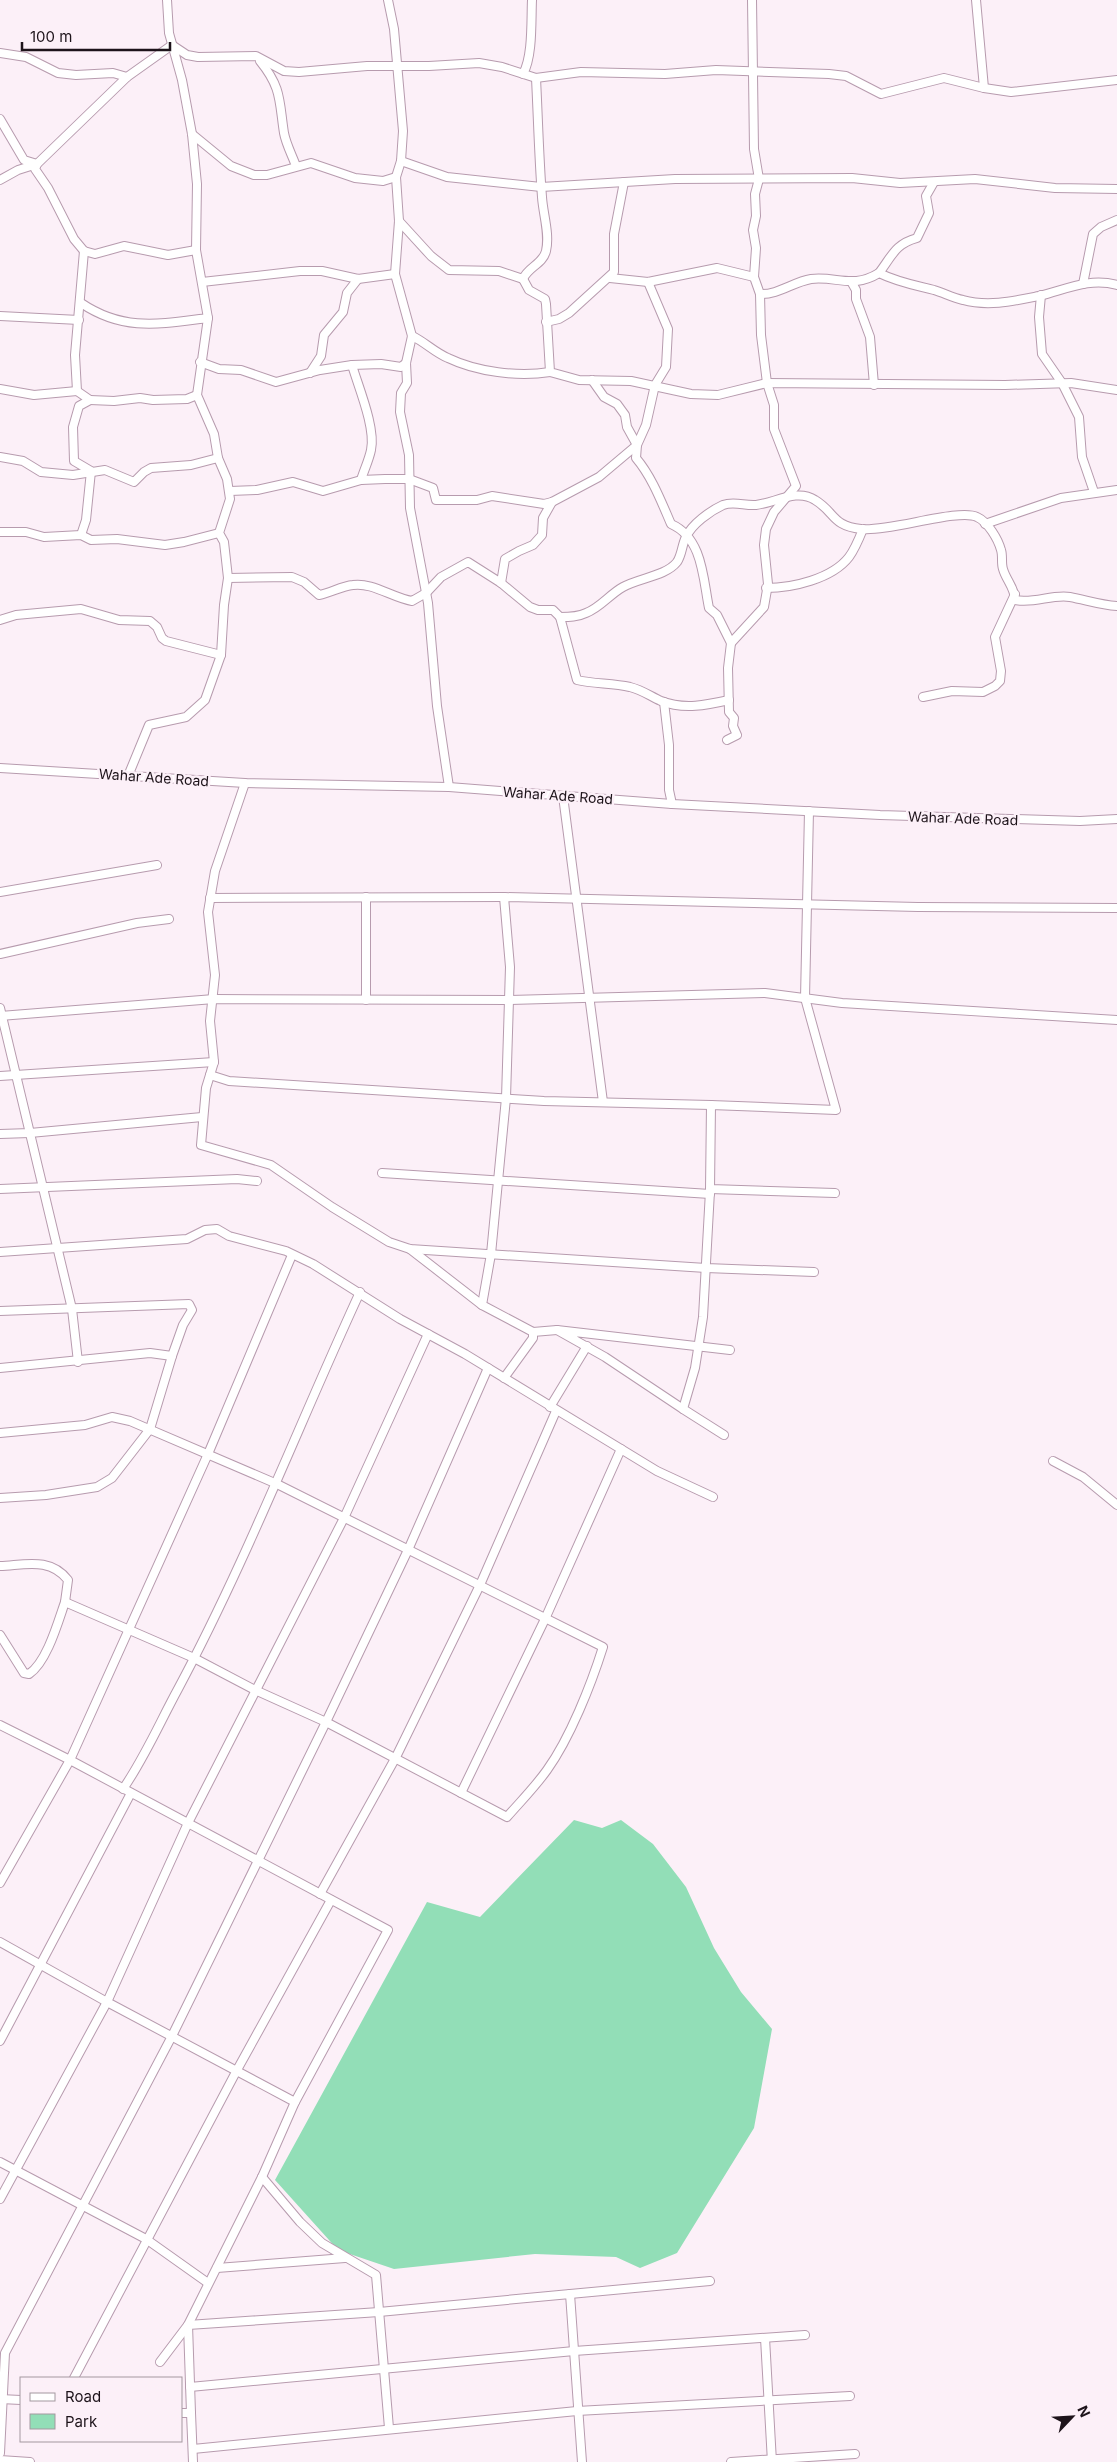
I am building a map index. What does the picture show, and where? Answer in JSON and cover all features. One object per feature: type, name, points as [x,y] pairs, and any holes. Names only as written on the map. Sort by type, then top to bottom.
[{"type":"street","points":[[128,776],[149,725],[186,717],[205,700],[221,655],[224,605],[228,578],[224,542],[219,533],[220,524],[225,519],[229,508],[230,491],[218,458],[214,434],[197,395],[200,362],[208,318],[196,250],[196,184],[192,134],[182,80],[172,45],[167,18],[167,0]]},
{"type":"street","points":[[388,0],[394,29],[403,132],[401,161],[396,177],[398,221],[395,274],[412,336],[406,363],[407,383],[401,393],[400,412],[409,455],[410,508],[426,594],[449,787]]},
{"type":"street","points":[[523,74],[530,54],[532,0]]},
{"type":"street","points":[[731,644],[764,607],[766,556],[764,545],[766,529],[774,512],[796,486],[774,430],[774,405],[767,383],[760,294],[754,277],[756,248],[752,230],[756,216],[755,194],[759,179],[754,149],[755,99],[752,72],[752,0]]},
{"type":"street","points":[[976,0],[984,88]]},
{"type":"street","points":[[172,45],[198,58],[256,56],[284,71],[299,72],[479,63],[502,67],[536,78],[581,72],[665,74],[716,70],[840,74],[881,94],[944,78],[984,88],[1028,92],[1117,80]]},
{"type":"street","points":[[0,180],[18,170],[37,164],[127,77],[172,45]]},
{"type":"street","points":[[0,53],[26,57],[58,73],[76,75],[113,73],[127,77]]},
{"type":"street","points":[[256,56],[276,86],[282,106],[284,133],[296,166]]},
{"type":"street","points":[[523,279],[527,270],[539,262],[546,253],[547,243],[541,187],[536,78]]},
{"type":"street","points":[[0,119],[4,135],[24,160],[37,164]]},
{"type":"street","points":[[192,134],[217,156],[243,172],[267,175],[311,163],[338,174],[370,181],[383,181],[396,177]]},
{"type":"street","points":[[401,161],[447,177],[541,187],[624,182],[852,178],[900,183],[975,180],[1055,188],[1117,190]]},
{"type":"street","points":[[37,164],[35,169],[48,188],[74,239],[84,251],[95,254],[124,246],[168,255],[196,250]]},
{"type":"street","points":[[546,322],[559,319],[569,312],[590,292],[610,278],[614,272],[614,234],[624,182]]},
{"type":"street","points":[[760,294],[771,294],[792,284],[812,279],[852,283],[879,273],[894,251],[905,242],[917,238],[929,213],[926,196],[934,182]]},
{"type":"street","points":[[1083,284],[1093,234],[1101,227],[1117,220]]},
{"type":"street","points":[[398,221],[431,256],[449,270],[499,271],[523,279],[529,290],[545,299],[550,372]]},
{"type":"street","points":[[77,391],[75,355],[84,251]]},
{"type":"street","points":[[610,278],[648,282],[717,268],[754,277]]},
{"type":"street","points":[[202,282],[300,271],[322,271],[358,279],[395,274]]},
{"type":"street","points":[[879,273],[904,284],[972,302],[992,303],[1041,295],[1063,287],[1098,282],[1117,285]]},
{"type":"street","points":[[310,373],[321,356],[324,335],[342,312],[347,293],[358,279]]},
{"type":"street","points":[[648,282],[668,329],[666,367],[655,386],[646,425],[637,445],[636,458],[650,476],[652,485],[671,524],[681,529],[703,567],[709,608],[717,616],[731,644],[728,668],[729,712],[734,718],[733,726],[737,735],[727,740]]},
{"type":"street","points":[[852,283],[856,290],[856,299],[870,338],[874,385]]},
{"type":"street","points":[[1041,295],[1039,317],[1042,354],[1062,383],[1079,417],[1082,457],[1094,492]]},
{"type":"street","points":[[81,303],[112,319],[131,324],[178,322],[208,318]]},
{"type":"street","points":[[0,316],[79,320]]},
{"type":"street","points":[[412,336],[424,341],[447,358],[467,365],[518,374],[550,372],[573,379],[631,382],[691,394],[718,395],[767,383],[874,385],[1062,383],[1117,390]]},
{"type":"street","points":[[200,362],[220,369],[241,370],[276,382],[352,365],[381,364],[401,367],[406,363]]},
{"type":"street","points":[[352,365],[372,433],[371,450],[361,480]]},
{"type":"street","points":[[592,380],[601,394],[617,404],[625,415],[627,427],[637,445]]},
{"type":"street","points":[[0,389],[34,395],[77,391],[90,400]]},
{"type":"street","points":[[91,472],[74,461],[73,427],[79,406],[90,400],[187,399],[197,395]]},
{"type":"street","points":[[230,491],[257,490],[293,482],[322,491],[361,480],[410,479],[433,488],[436,500],[476,500],[492,496],[544,504],[552,502],[599,477],[637,445]]},
{"type":"street","points":[[0,457],[22,461],[41,472],[73,475],[111,471],[134,482],[151,468],[191,466],[218,458]]},
{"type":"street","points":[[81,535],[88,513],[91,472]]},
{"type":"street","points":[[985,524],[1041,503],[1094,492],[1117,490]]},
{"type":"street","points":[[560,617],[588,613],[622,587],[652,574],[665,572],[678,561],[686,536],[703,518],[723,505],[758,505],[785,497],[805,496],[815,500],[836,521],[844,526],[863,529],[905,525],[959,515],[978,517],[985,524],[1001,550],[1003,569],[1015,594],[1015,600],[1026,602],[1054,597],[1070,597],[1085,602],[1117,606]]},
{"type":"street","points":[[501,583],[505,559],[533,545],[542,535],[543,518],[552,502]]},
{"type":"street","points":[[766,588],[784,588],[835,570],[848,558],[863,529]]},
{"type":"street","points":[[0,532],[26,532],[44,537],[81,535],[91,540],[117,539],[165,545],[219,533]]},
{"type":"street","points":[[228,578],[292,577],[304,582],[319,595],[355,584],[368,586],[397,598],[412,601],[426,594],[440,577],[468,562],[501,583],[530,607],[538,610],[553,610],[560,617],[577,680],[629,687],[644,691],[664,702],[694,706],[729,700]]},
{"type":"street","points":[[923,697],[952,691],[983,692],[995,686],[1000,680],[1001,671],[995,637],[1015,594]]},
{"type":"street","points":[[0,620],[16,615],[81,609],[120,620],[150,621],[158,627],[162,638],[166,641],[221,655]]},
{"type":"street","points":[[664,702],[669,744],[669,790],[672,804]]},
{"type":"street","name":"Wahar Ade Road","points":[[0,768],[245,783],[449,787],[672,804],[809,811],[1080,821],[1117,819]]},
{"type":"street","points":[[245,783],[237,811],[217,864],[208,912],[215,975],[214,999],[210,1021],[214,1062],[206,1088],[201,1145],[271,1165],[332,1207],[389,1242],[410,1249],[706,1268],[814,1272]]},
{"type":"street","points":[[564,796],[603,1102]]},
{"type":"street","points":[[210,1075],[229,1081],[506,1098],[836,1110],[805,998],[805,904],[809,811]]},
{"type":"street","points":[[0,892],[157,865]]},
{"type":"street","points":[[366,897],[366,1000]]},
{"type":"street","points":[[210,898],[504,897],[805,904],[1117,908]]},
{"type":"street","points":[[482,1304],[491,1254],[506,1098],[510,967],[504,897]]},
{"type":"street","points":[[0,954],[137,923],[169,919]]},
{"type":"street","points":[[78,1362],[72,1309],[1,1014],[214,999],[510,1000],[765,993],[842,1003],[1117,1020]]},
{"type":"street","points":[[0,1076],[214,1062]]},
{"type":"street","points":[[683,1409],[695,1368],[703,1317],[710,1192],[711,1105]]},
{"type":"street","points":[[0,1134],[30,1133],[202,1117]]},
{"type":"street","points":[[382,1173],[710,1192],[835,1193]]},
{"type":"street","points":[[0,1189],[237,1179],[257,1181]]},
{"type":"street","points":[[0,1252],[186,1239],[205,1230],[217,1229],[229,1236],[292,1255],[313,1264],[400,1319],[488,1368],[658,1471],[713,1497]]},
{"type":"street","points":[[410,1249],[482,1304],[533,1332],[557,1330],[730,1350]]},
{"type":"street","points":[[0,1883],[70,1760],[208,1454],[292,1255]]},
{"type":"street","points":[[124,1789],[136,1771],[194,1658],[277,1484],[312,1398],[360,1292]]},
{"type":"street","points":[[0,1311],[189,1304],[192,1310],[183,1325],[172,1356],[150,1429],[112,1478],[97,1487],[46,1495],[0,1498]]},
{"type":"street","points":[[557,1330],[587,1346],[724,1435]]},
{"type":"street","points":[[504,1378],[533,1338],[533,1332]]},
{"type":"street","points":[[0,2199],[107,2002],[188,1823],[344,1518],[428,1334]]},
{"type":"street","points":[[320,1894],[396,1757],[480,1585],[553,1409],[587,1346]]},
{"type":"street","points":[[0,1368],[78,1362],[150,1353],[172,1356]]},
{"type":"street","points":[[0,2452],[2,2352],[172,2036],[408,1550],[488,1368]]},
{"type":"street","points":[[0,1433],[85,1425],[112,1417],[150,1429],[277,1484],[480,1585],[545,1620],[603,1647],[595,1672],[562,1744],[547,1770],[507,1817],[396,1757],[326,1722],[256,1690],[194,1658],[64,1602]]},
{"type":"street","points":[[461,1793],[545,1620],[621,1449]]},
{"type":"street","points":[[1053,1461],[1083,1477],[1117,1505]]},
{"type":"street","points":[[0,1566],[38,1563],[62,1572],[68,1580],[64,1602],[53,1634],[36,1669],[29,1674],[24,1673],[0,1634]]},
{"type":"street","points":[[1,1728],[70,1760],[388,1930],[295,2102],[262,2177],[188,2325],[160,2362]]},
{"type":"street","points":[[0,2041],[131,1793]]},
{"type":"street","points":[[75,2377],[236,2070],[331,1900]]},
{"type":"street","points":[[0,1942],[107,2002],[295,2102]]},
{"type":"street","points":[[0,2162],[146,2240],[208,2283]]},
{"type":"street","points":[[262,2177],[300,2222],[322,2243],[376,2275],[389,2428]]},
{"type":"street","points":[[218,2268],[345,2258]]},
{"type":"street","points":[[188,2325],[379,2312],[710,2281]]},
{"type":"street","points":[[570,2294],[582,2462]]},
{"type":"street","points":[[188,2325],[193,2462]]},
{"type":"street","points":[[190,2387],[574,2351],[805,2336]]},
{"type":"street","points":[[766,2338],[767,2401],[771,2461]]},
{"type":"street","points":[[192,2449],[389,2428],[577,2411],[850,2396]]},
{"type":"street","points":[[2,2399],[20,2400]]},
{"type":"street","points":[[182,2413],[191,2413]]},
{"type":"street","points":[[731,2462],[771,2461],[855,2454]]},
{"type":"street","points":[[0,2460],[30,2462]]},
{"type":"green space","points":[[574,1820],[602,1828],[621,1820],[653,1844],[686,1887],[714,1948],[741,1992],[772,2029],[754,2128],[677,2253],[640,2268],[616,2257],[535,2254],[394,2269],[338,2250],[275,2180],[427,1902],[480,1917]]}]
